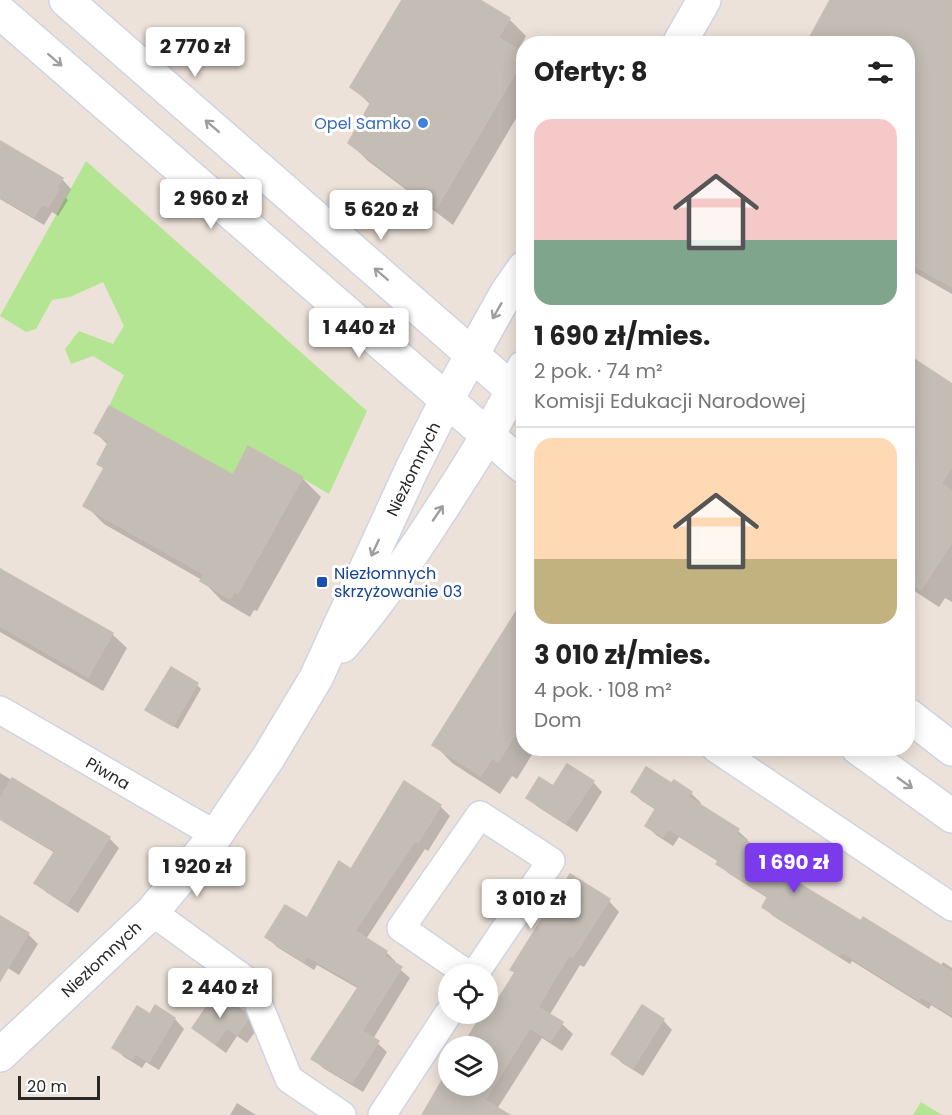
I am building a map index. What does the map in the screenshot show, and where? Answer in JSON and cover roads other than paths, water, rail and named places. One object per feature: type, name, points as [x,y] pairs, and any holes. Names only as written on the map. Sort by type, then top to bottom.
[{"type":"main road","points":[[66,0],[472,355],[516,383]]},
{"type":"main road","points":[[684,36],[704,0]]},
{"type":"main road","points":[[0,12],[516,460]]},
{"type":"main road","name":"Niezłomnych","points":[[0,1054],[152,912],[216,835],[268,758],[316,678],[406,481],[446,400],[516,280]]},
{"type":"main road","name":"Niezłomnych","points":[[316,678],[374,609],[516,392]]},
{"type":"main road","points":[[915,720],[952,749]]},
{"type":"main road","points":[[869,756],[952,816]]},
{"type":"street","name":"Piwna","points":[[0,710],[216,835]]},
{"type":"street","points":[[727,756],[952,907]]},
{"type":"street","points":[[453,964],[401,928],[480,815],[551,861],[481,964]]},
{"type":"street","points":[[152,912],[250,983],[289,1079],[342,1115]]},
{"type":"street","points":[[382,1115],[441,1024]]},
{"type":"place","name":"Opel Samko","points":[[423,123]]},
{"type":"place","name":"Niezłomnych skrzyżowanie 03","points":[[322,582]]}]
